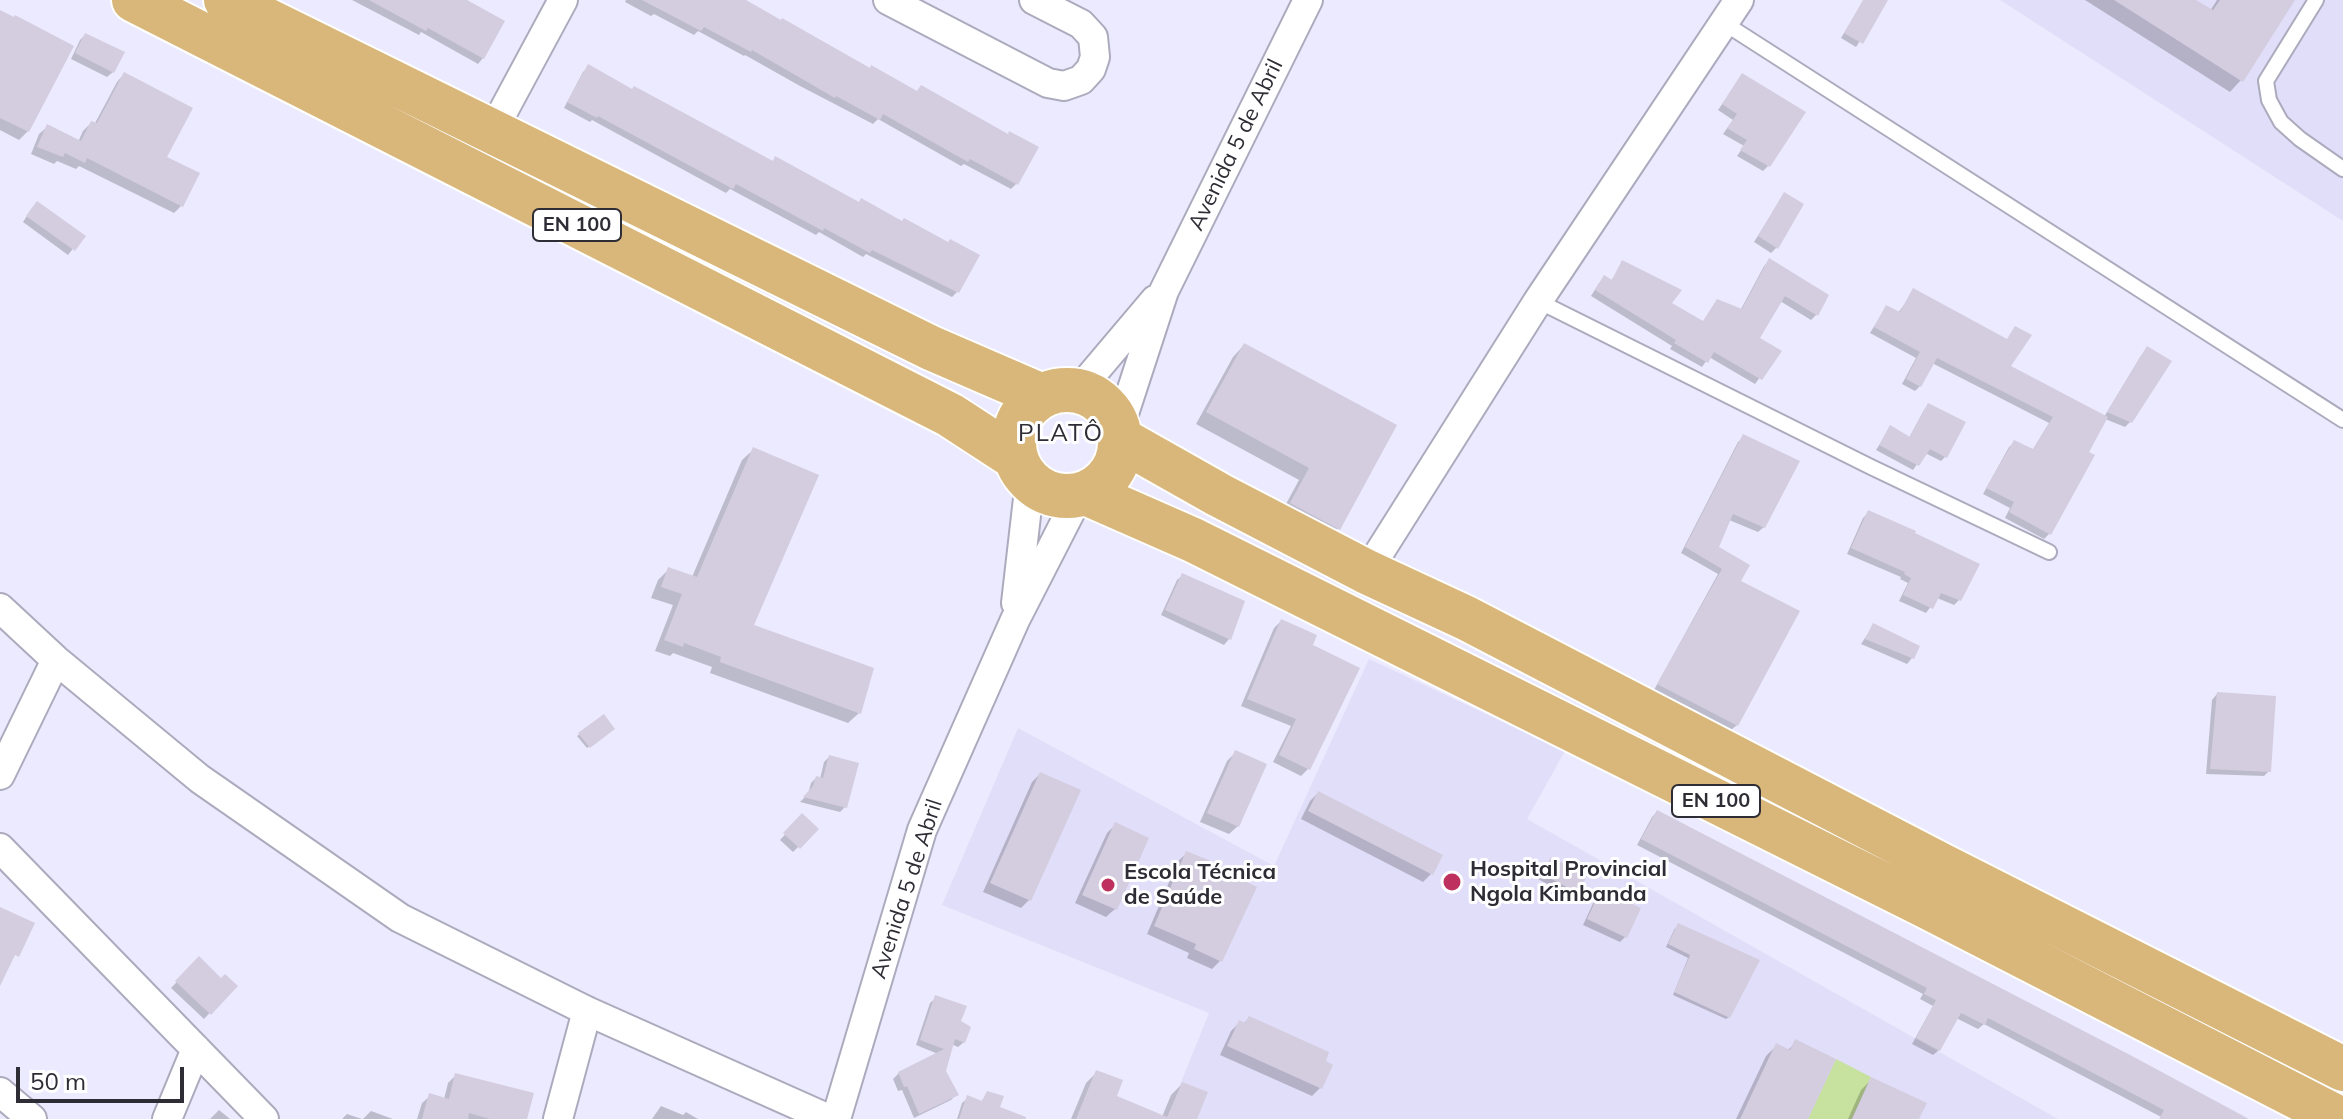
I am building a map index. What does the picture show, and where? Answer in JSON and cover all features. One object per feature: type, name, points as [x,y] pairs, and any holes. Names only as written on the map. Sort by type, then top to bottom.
[{"type":"main road","name":"EN 100","points":[[134,0],[950,415],[1023,470],[1044,491],[1061,496],[1082,494],[1193,540],[1912,899],[2340,1119]]},
{"type":"main road","name":"EN 100","points":[[226,0],[931,348],[1060,393],[1097,398],[1111,411],[1120,434],[1219,495],[1367,572],[1466,618],[1939,864],[2343,1069]]},
{"type":"main road","points":[[1023,470],[1014,444],[1015,429],[1021,416],[1030,404],[1060,393]]},
{"type":"main road","points":[[1082,494],[1108,477],[1120,452],[1120,434]]},
{"type":"main road","points":[[1444,665],[1466,618]]},
{"type":"street","points":[[492,132],[563,0]]},
{"type":"street","points":[[888,0],[1048,83],[1064,86],[1081,80],[1091,69],[1095,57],[1093,37],[1081,24],[1034,0]]},
{"type":"street","name":"Avenida 5 de Abril","points":[[1120,434],[1164,291],[1308,0]]},
{"type":"street","points":[[1367,572],[1538,301],[1731,12]]},
{"type":"street","name":"Avenida 5 de Abril","points":[[1060,393],[1164,291]]},
{"type":"street","name":"Avenida 5 de Abril","points":[[1015,620],[1023,470]]},
{"type":"street","name":"Avenida 5 de Abril","points":[[836,1119],[922,830],[1015,620],[1082,494]]},
{"type":"street","points":[[0,608],[56,660],[200,779],[400,918],[587,1011],[829,1119]]},
{"type":"street","points":[[0,775],[56,660]]},
{"type":"street","points":[[0,848],[264,1119]]},
{"type":"street","points":[[558,1119],[587,1011]]},
{"type":"street","points":[[167,1119],[196,1049]]},
{"type":"street","points":[[0,1092],[32,1119]]},
{"type":"lane","points":[[2316,0],[2266,81],[2269,100],[2281,122],[2343,169]]},
{"type":"lane","points":[[1731,12],[2343,420]]},
{"type":"lane","points":[[1538,301],[2049,552]]},
{"type":"shaded area","points":[[2000,0],[2343,0],[2343,221]]},
{"type":"shaded area","name":"Hospital Provincial Ngola Kimbanda","points":[[1369,659],[1565,751],[1527,819],[2058,1119],[1166,1119],[1209,1013],[942,905],[1018,728],[1274,866]]},
{"type":"green space","points":[[1836,1059],[1871,1077],[1852,1119],[1808,1119]]},
{"type":"building","points":[[369,0],[467,0],[505,21],[484,59]]},
{"type":"building","points":[[642,0],[746,0],[870,68],[871,65],[917,91],[921,85],[1008,134],[1009,131],[1039,147],[1018,185],[970,159],[968,162],[883,114],[880,120],[752,50],[704,27],[701,31]]},
{"type":"building","points":[[1863,0],[1888,0],[1863,44],[1844,33]]},
{"type":"building","points":[[2114,0],[2196,0],[2213,10],[2220,0],[2295,0],[2243,82]]},
{"type":"building","points":[[0,10],[74,46],[29,132],[0,118]]},
{"type":"building","points":[[85,33],[125,52],[114,73],[75,53]]},
{"type":"building","points":[[588,64],[773,161],[775,156],[859,202],[861,198],[902,221],[904,218],[980,255],[959,293],[872,250],[870,253],[824,228],[823,231],[736,184],[733,189],[567,102]]},
{"type":"building","points":[[124,72],[193,108],[167,157],[200,173],[183,207],[87,158],[85,163],[65,153],[63,157],[37,147],[47,124],[81,141],[91,121],[97,123]]},
{"type":"building","points":[[1742,73],[1806,112],[1770,167],[1740,150],[1747,140],[1727,128],[1737,114],[1722,104]]},
{"type":"building","points":[[1784,192],[1804,204],[1778,249],[1758,236]]},
{"type":"building","points":[[37,201],[86,236],[75,251],[26,216]]},
{"type":"building","points":[[1769,258],[1829,295],[1818,316],[1785,296],[1760,338],[1782,351],[1762,380],[1714,352],[1708,363],[1595,290],[1604,275],[1612,280],[1622,260],[1682,290],[1672,303],[1703,321],[1717,299],[1742,309]]},
{"type":"building","points":[[1913,288],[2007,339],[2015,326],[2032,335],[2011,366],[2108,417],[2089,452],[2095,455],[2051,535],[2009,512],[2014,502],[1986,488],[2014,440],[2033,449],[2053,417],[1937,358],[1921,387],[1906,379],[1920,352],[1874,327],[1886,305],[1900,312]]},
{"type":"building","points":[[1244,343],[1397,425],[1340,530],[1290,503],[1309,468],[1206,412]]},
{"type":"building","points":[[2147,346],[2172,361],[2132,423],[2107,412]]},
{"type":"building","points":[[1928,403],[1966,422],[1947,458],[1930,449],[1919,466],[1879,445],[1890,425],[1910,437]]},
{"type":"building","points":[[1743,434],[1800,461],[1765,528],[1733,514],[1719,547],[1750,565],[1741,581],[1800,611],[1738,726],[1657,684],[1722,569],[1685,547]]},
{"type":"building","points":[[753,447],[819,475],[754,625],[874,668],[861,714],[720,662],[721,657],[684,643],[683,647],[664,640],[682,594],[661,587],[668,567],[697,577]]},
{"type":"building","points":[[1868,510],[1980,564],[1961,601],[1941,593],[1933,609],[1903,595],[1911,578],[1905,572],[1851,548]]},
{"type":"building","points":[[1182,573],[1245,601],[1231,640],[1165,610]]},
{"type":"building","points":[[1281,619],[1317,635],[1313,645],[1360,668],[1310,770],[1279,755],[1296,719],[1247,699]]},
{"type":"building","points":[[1873,623],[1920,646],[1914,659],[1865,639]]},
{"type":"building","points":[[2217,692],[2276,696],[2271,772],[2210,769]]},
{"type":"building","points":[[604,714],[615,729],[590,748],[578,733]]},
{"type":"building","points":[[1235,750],[1267,764],[1239,827],[1207,813]]},
{"type":"building","points":[[829,755],[859,763],[847,808],[803,797],[813,786],[816,776],[823,778]]},
{"type":"building","points":[[1040,772],[1081,790],[1031,901],[990,883]]},
{"type":"building","points":[[1318,791],[1443,855],[1433,875],[1308,811]]},
{"type":"building","points":[[1657,810],[2249,1119],[2159,1119],[2164,1110],[1988,1018],[1985,1025],[1961,1013],[1940,1051],[1916,1038],[1936,1000],[1924,994],[1927,988],[1641,839]]},
{"type":"building","points":[[802,813],[819,829],[800,849],[783,833]]},
{"type":"building","points":[[1115,822],[1149,838],[1117,910],[1082,895]]},
{"type":"building","points":[[1186,851],[1216,863],[1215,867],[1257,887],[1222,962],[1194,949],[1196,944],[1154,926]]},
{"type":"building","points":[[1551,857],[1587,876],[1578,893],[1542,874]]},
{"type":"building","points":[[1601,889],[1641,908],[1627,938],[1587,919]]},
{"type":"building","points":[[0,907],[35,923],[19,957],[15,955],[0,986]]},
{"type":"building","points":[[1678,923],[1760,960],[1730,1018],[1674,992],[1690,955],[1668,944]]},
{"type":"building","points":[[199,956],[221,978],[225,974],[238,986],[211,1015],[175,981]]},
{"type":"building","points":[[935,995],[967,1006],[961,1021],[971,1027],[965,1043],[955,1039],[946,1071],[959,1095],[919,1114],[898,1072],[944,1049],[920,1040]]},
{"type":"building","points":[[1249,1016],[1329,1052],[1326,1061],[1333,1065],[1322,1089],[1227,1046],[1239,1020],[1245,1023]]},
{"type":"building","points":[[1795,1039],[1836,1059],[1808,1119],[1740,1119],[1776,1043],[1790,1050]]},
{"type":"building","points":[[1096,1070],[1123,1080],[1117,1096],[1167,1117],[1182,1082],[1208,1092],[1197,1119],[1076,1119]]},
{"type":"building","points":[[455,1073],[534,1093],[527,1119],[490,1119],[469,1113],[468,1119],[422,1119],[429,1093],[449,1099]]},
{"type":"building","points":[[1871,1077],[1927,1103],[1919,1119],[1852,1119]]},
{"type":"building","points":[[987,1091],[1004,1096],[1000,1107],[1026,1119],[959,1119],[967,1095],[982,1101]]},
{"type":"place","name":"Hospital Provincial Ngola Kimbanda","points":[[1452,882]]},
{"type":"place","name":"Escola Técnica de Saúde","points":[[1108,885]]},
{"type":"district","name":"PLATÔ","points":[[1061,434]]}]
